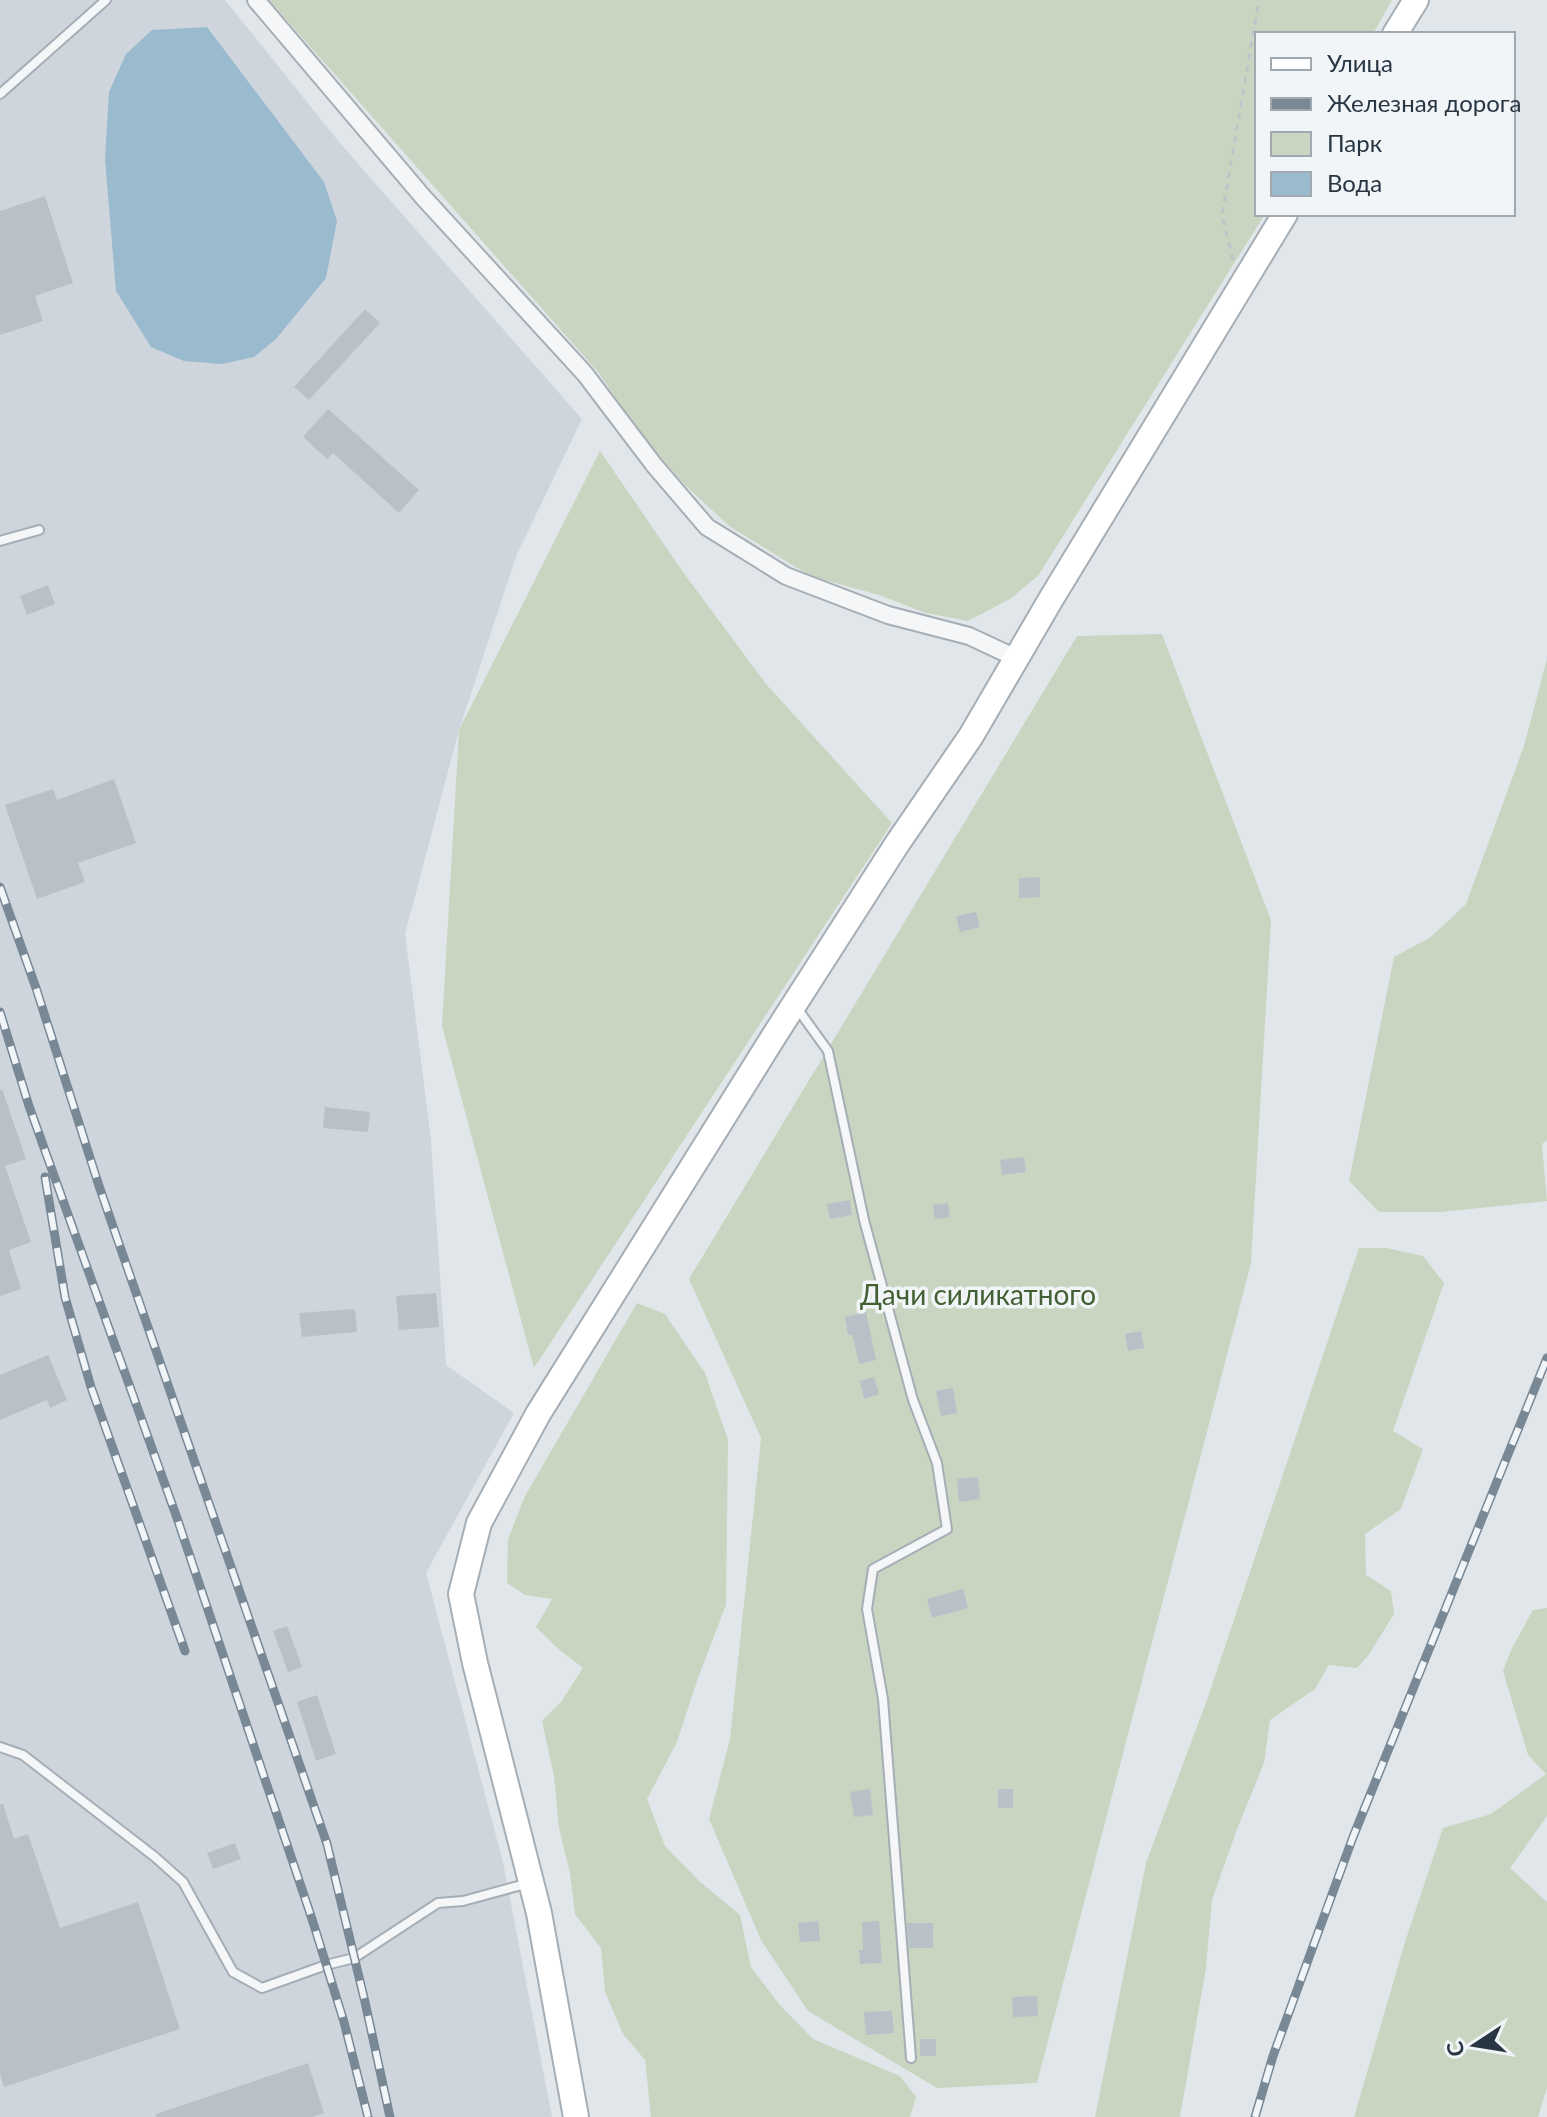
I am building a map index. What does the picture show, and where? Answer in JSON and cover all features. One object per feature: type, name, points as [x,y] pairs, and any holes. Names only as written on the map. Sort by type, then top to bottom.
[{"type":"street","points":[[256,0],[423,197],[585,374],[654,465],[707,527],[786,576],[888,615],[969,636],[1016,658]]},
{"type":"street","points":[[1396,32],[1416,0]]},
{"type":"street","points":[[576,2117],[539,1913],[475,1663],[461,1594],[479,1523],[538,1414],[794,1004],[971,736],[1284,216]]},
{"type":"lane","points":[[0,94],[106,0]]},
{"type":"lane","points":[[0,541],[39,530]]},
{"type":"lane","points":[[794,1004],[828,1051],[864,1220],[913,1400],[937,1463],[947,1529],[873,1569],[867,1609],[883,1699],[911,2058]]},
{"type":"lane","points":[[0,1747],[23,1755],[183,1882],[233,1972],[262,1988],[354,1958],[438,1903],[463,1901],[531,1882]]},
{"type":"path","points":[[1239,289],[1222,215],[1259,0]]},
{"type":"shaded area","points":[[0,0],[225,0],[339,142],[582,419],[517,554],[459,730],[405,934],[431,1141],[446,1365],[514,1413],[426,1573],[503,1862],[552,2117],[0,2117]]},
{"type":"green space","points":[[269,0],[1392,0],[1374,32],[1255,32],[1255,216],[1264,216],[1038,576],[1010,599],[968,621],[926,613],[879,595],[810,576],[729,526],[684,484],[641,435],[598,372]]},
{"type":"green space","points":[[600,451],[683,572],[766,684],[892,823],[534,1368],[442,1026],[459,730]]},
{"type":"green space","name":"Дачи силикатного","points":[[1162,634],[1271,920],[1251,1263],[1037,2083],[937,2088],[808,2011],[761,1940],[709,1819],[730,1739],[761,1438],[689,1279],[1077,636]]},
{"type":"green space","points":[[1547,659],[1547,1140],[1542,1144],[1547,1201],[1441,1212],[1379,1212],[1349,1181],[1394,957],[1431,937],[1466,904],[1524,746]]},
{"type":"green space","points":[[1359,1248],[1387,1248],[1423,1256],[1444,1283],[1393,1431],[1423,1449],[1401,1509],[1365,1534],[1366,1575],[1391,1591],[1394,1614],[1357,1668],[1329,1665],[1315,1689],[1270,1720],[1264,1763],[1212,1900],[1206,1968],[1180,2117],[1095,2117],[1146,1863],[1208,1697]]},
{"type":"green space","points":[[637,1303],[665,1314],[705,1373],[728,1440],[726,1605],[677,1742],[647,1799],[665,1846],[699,1881],[740,1915],[751,1967],[779,2004],[813,2039],[900,2076],[916,2097],[910,2117],[651,2117],[645,2060],[623,2034],[605,1992],[601,1948],[575,1914],[570,1873],[559,1828],[554,1776],[542,1721],[561,1702],[583,1668],[536,1627],[552,1599],[525,1595],[507,1583],[508,1539],[525,1496]]},
{"type":"green space","points":[[1547,1608],[1547,1816],[1510,1868],[1547,1902],[1547,2088],[1538,2117],[1354,2117],[1405,1942],[1443,1828],[1491,1814],[1546,1774],[1528,1755],[1503,1671],[1533,1610]]},
{"type":"water","points":[[207,27],[324,182],[337,221],[326,278],[276,339],[254,357],[222,364],[184,361],[151,347],[116,291],[105,159],[109,92],[126,54],[152,30]]},
{"type":"building","points":[[45,196],[73,283],[35,296],[43,321],[0,335],[0,211]]},
{"type":"building","points":[[365,309],[380,323],[309,400],[294,387]]},
{"type":"building","points":[[328,409],[419,490],[399,513],[333,453],[327,459],[303,437]]},
{"type":"building","points":[[48,585],[55,604],[27,615],[20,596]]},
{"type":"building","points":[[114,779],[136,843],[78,863],[85,882],[37,899],[5,805],[53,789],[57,800]]},
{"type":"building","points":[[1040,877],[1040,897],[1019,898],[1019,878]]},
{"type":"building","points":[[976,912],[980,927],[960,932],[956,916]]},
{"type":"building","points":[[0,1090],[26,1159],[5,1166],[31,1242],[9,1250],[21,1289],[0,1296]]},
{"type":"building","points":[[325,1107],[370,1112],[368,1132],[323,1128]]},
{"type":"building","points":[[1024,1157],[1026,1172],[1002,1175],[1000,1160]]},
{"type":"building","points":[[850,1200],[852,1215],[830,1219],[827,1204]]},
{"type":"building","points":[[948,1203],[950,1217],[935,1219],[933,1205]]},
{"type":"building","points":[[436,1293],[439,1327],[399,1330],[396,1296]]},
{"type":"building","points":[[355,1309],[357,1332],[302,1337],[299,1313]]},
{"type":"building","points":[[866,1312],[876,1360],[859,1364],[845,1317]]},
{"type":"building","points":[[1141,1331],[1144,1348],[1128,1351],[1125,1334]]},
{"type":"building","points":[[48,1355],[67,1400],[50,1408],[47,1400],[0,1420],[0,1375]]},
{"type":"building","points":[[874,1377],[879,1394],[864,1399],[860,1381]]},
{"type":"building","points":[[953,1388],[957,1413],[941,1416],[936,1391]]},
{"type":"building","points":[[978,1477],[980,1499],[959,1502],[957,1479]]},
{"type":"building","points":[[963,1589],[968,1608],[932,1618],[927,1599]]},
{"type":"building","points":[[287,1626],[302,1667],[288,1672],[273,1631]]},
{"type":"building","points":[[317,1695],[336,1754],[316,1761],[297,1702]]},
{"type":"building","points":[[870,1789],[873,1815],[854,1817],[850,1792]]},
{"type":"building","points":[[998,1789],[1013,1789],[1013,1808],[998,1808]]},
{"type":"building","points":[[0,1804],[3,1804],[14,1839],[28,1834],[60,1928],[138,1902],[180,2029],[4,2087],[0,2074]]},
{"type":"building","points":[[235,1843],[241,1859],[213,1869],[207,1853]]},
{"type":"building","points":[[818,1921],[820,1941],[800,1942],[798,1923]]},
{"type":"building","points":[[879,1921],[882,1963],[860,1964],[862,1922]]},
{"type":"building","points":[[907,1923],[933,1923],[933,1948],[909,1948]]},
{"type":"building","points":[[1037,1996],[1038,2016],[1013,2017],[1012,1997]]},
{"type":"building","points":[[892,2011],[894,2033],[866,2035],[864,2012]]},
{"type":"building","points":[[920,2039],[936,2039],[936,2056],[920,2056]]},
{"type":"building","points":[[308,2063],[324,2113],[312,2117],[156,2117],[156,2114]]},
{"type":"railway","points":[[0,887],[36,988],[99,1186],[327,1844],[390,2117]]},
{"type":"railway","points":[[0,1012],[29,1106],[177,1518],[312,1919],[344,2022],[368,2117]]},
{"type":"railway","points":[[45,1177],[65,1297],[91,1387],[185,1651]]},
{"type":"railway","points":[[1255,2117],[1273,2056],[1353,1837],[1547,1358]]}]
